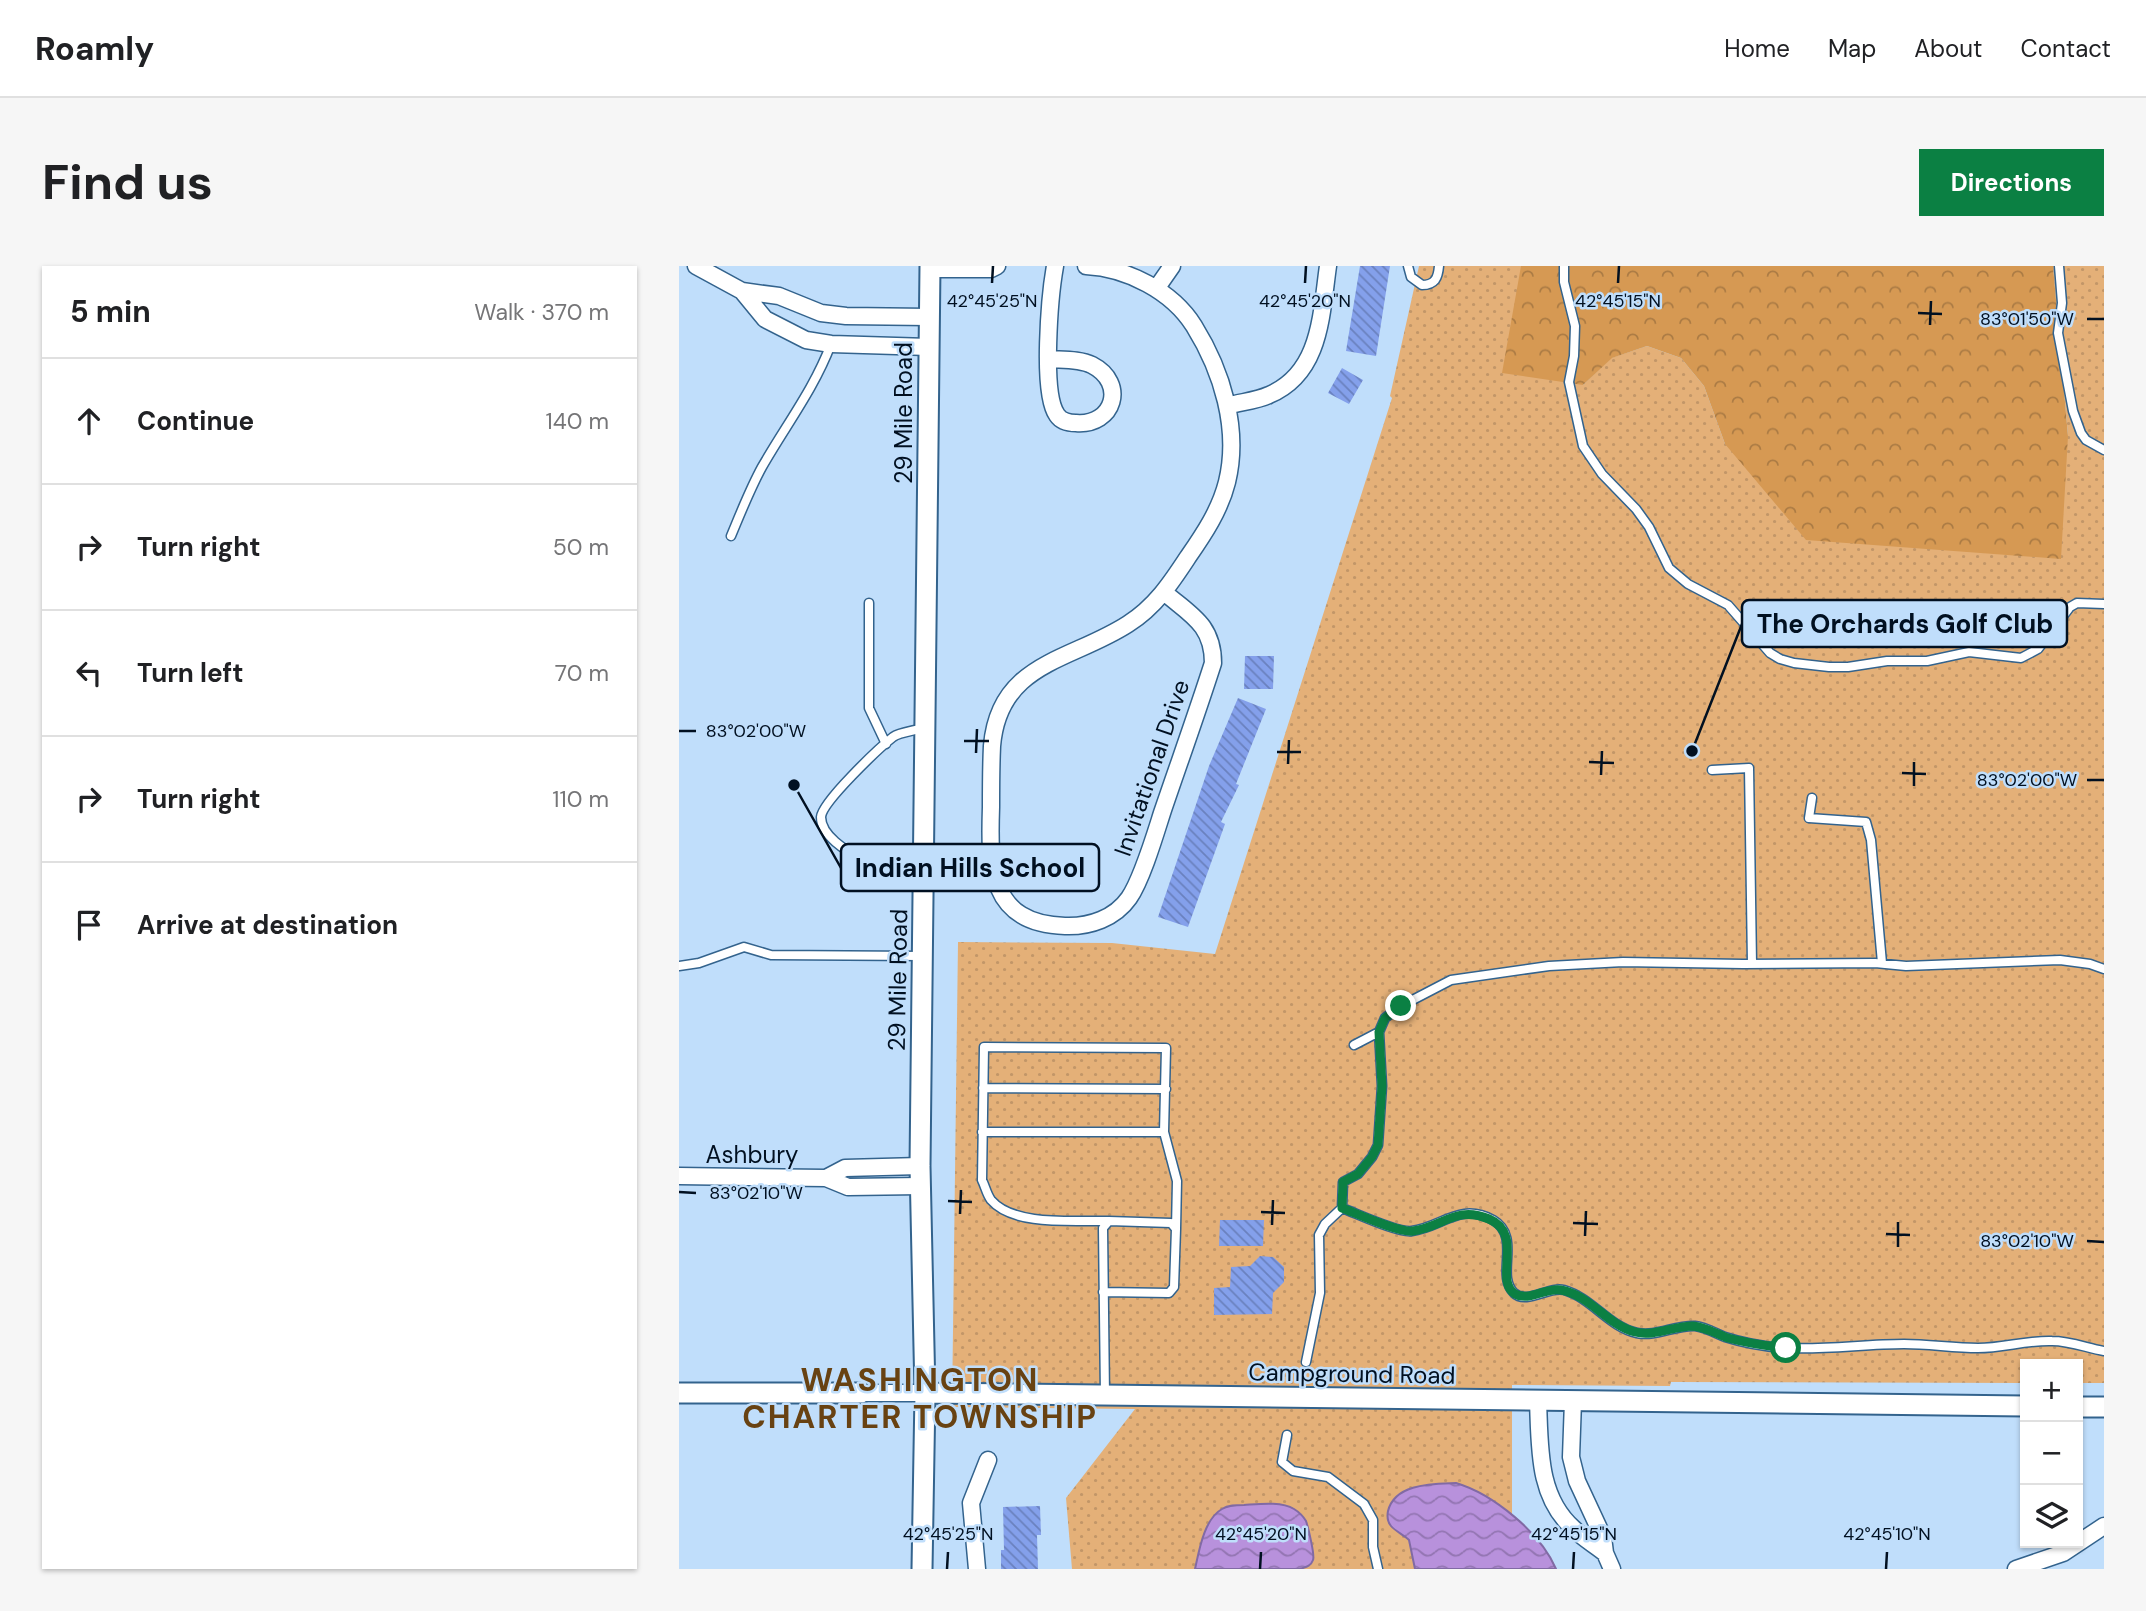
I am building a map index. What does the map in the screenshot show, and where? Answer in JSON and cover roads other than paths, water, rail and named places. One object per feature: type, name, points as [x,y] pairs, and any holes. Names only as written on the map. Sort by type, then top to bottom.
[{"type":"street","points":[[696,266],[741,291],[765,319],[806,340],[831,344],[929,347]]},
{"type":"street","points":[[930,268],[991,269],[997,266]]},
{"type":"street","points":[[1049,359],[1090,364],[1101,372],[1111,385],[1114,398],[1099,419],[1083,424],[1068,423],[1057,416],[1049,390],[1049,359],[1049,300],[1055,266]]},
{"type":"street","name":"Invitational Drive","points":[[1086,266],[1122,272],[1156,289],[1187,315],[1206,345],[1223,386],[1231,463],[1226,485],[1205,532],[1164,593],[1128,624],[1046,663],[1027,675],[1002,706],[995,724],[992,747],[992,873],[1001,895],[1028,919],[1051,925],[1085,925],[1114,914],[1130,897],[1152,843],[1213,663],[1211,639],[1205,627],[1164,593]]},
{"type":"street","points":[[1156,289],[1172,266]]},
{"type":"street","points":[[1227,405],[1267,396],[1288,385],[1302,371],[1314,351],[1320,327],[1328,266]]},
{"type":"street","name":"29 Mile Road","points":[[922,1569],[925,1394],[920,1166],[930,268]]},
{"type":"street","points":[[741,291],[779,296],[821,313],[834,315],[929,317]]},
{"type":"street","points":[[831,344],[834,315]]},
{"type":"street","points":[[825,1178],[845,1168],[920,1166]]},
{"type":"street","name":"Ashbury","points":[[679,1176],[825,1178]]},
{"type":"street","points":[[825,1178],[848,1187],[921,1186]]},
{"type":"street","name":"Campground Road","points":[[679,1393],[2020,1406]]},
{"type":"street","points":[[1538,1401],[1540,1453],[1546,1490],[1560,1514],[1573,1529],[1605,1553]]},
{"type":"street","points":[[1573,1401],[1571,1457],[1603,1537],[1605,1553],[1612,1569]]},
{"type":"street","points":[[2083,1407],[2104,1407]]},
{"type":"street","points":[[977,1569],[971,1503],[988,1460]]},
{"type":"street","points":[[1553,1502],[1582,1490]]},
{"type":"street","points":[[2016,1569],[2063,1553],[2104,1526]]},
{"type":"lane","points":[[1408,266],[1411,277],[1422,285],[1433,283],[1437,278],[1439,266]]},
{"type":"lane","points":[[1564,266],[1564,282],[1575,326],[1574,356],[1569,382],[1583,446],[1602,474],[1636,509],[1649,527],[1669,568],[1688,584],[1728,604],[1761,644],[1780,659],[1812,666],[1848,667],[1887,661],[1927,662],[1969,652],[2021,658],[2031,654],[2043,643],[2070,607],[2077,603],[2104,604]]},
{"type":"lane","points":[[2059,266],[2062,303],[2058,333],[2073,411],[2086,440],[2104,450]]},
{"type":"lane","points":[[731,536],[758,475],[806,400],[831,344]]},
{"type":"lane","points":[[869,603],[869,708],[886,744]]},
{"type":"lane","points":[[924,857],[861,857],[852,854],[823,827],[823,810],[839,789],[895,736],[926,728]]},
{"type":"lane","points":[[1712,770],[1749,768],[1752,964]]},
{"type":"lane","points":[[1812,798],[1809,818],[1866,822],[1871,840],[1882,963]]},
{"type":"lane","points":[[679,966],[699,963],[744,947],[771,955],[923,956]]},
{"type":"lane","points":[[1306,1362],[1320,1293],[1319,1235],[1325,1224],[1342,1208],[1343,1182],[1358,1174],[1378,1145],[1382,1086],[1379,1032],[1385,1018],[1439,985],[1464,977],[1591,962],[1932,965],[2060,960],[2104,969]]},
{"type":"lane","points":[[1354,1045],[1379,1032]]},
{"type":"lane","points":[[1103,1292],[1168,1293],[1174,1287],[1176,1229],[1177,1181],[1164,1132],[1166,1048],[984,1047],[982,1180],[990,1200],[1005,1211],[1026,1219],[1171,1223],[1176,1229]]},
{"type":"lane","points":[[983,1088],[1166,1088]]},
{"type":"lane","points":[[982,1132],[1164,1132]]},
{"type":"lane","points":[[1342,1208],[1404,1231],[1420,1229],[1459,1214],[1486,1217],[1500,1226],[1505,1233],[1511,1291],[1525,1297],[1552,1289],[1565,1290],[1590,1303],[1623,1328],[1636,1333],[1649,1334],[1693,1326],[1740,1341],[1786,1348],[1907,1344],[1979,1348],[2049,1341],[2104,1351]]},
{"type":"lane","points":[[1105,1396],[1103,1228],[1109,1221]]},
{"type":"lane","points":[[1287,1435],[1282,1462],[1287,1468],[1334,1480],[1364,1504],[1371,1514],[1378,1569]]},
{"type":"water","points":[[1456,1483],[1485,1496],[1528,1529],[1549,1555],[1556,1569],[1415,1569],[1409,1540],[1393,1528],[1388,1520],[1392,1502],[1398,1495],[1416,1487]]},
{"type":"water","points":[[1232,1506],[1289,1506],[1306,1521],[1313,1557],[1311,1564],[1300,1569],[1195,1569],[1203,1536],[1216,1514]]},
{"type":"place","name":"The Orchards Golf Club","points":[[1692,751]]},
{"type":"place","name":"Indian Hills School","points":[[794,785]]},
{"type":"district","name":"WASHINGTON CHARTER TOWNSHIP","points":[[920,1398]]}]
